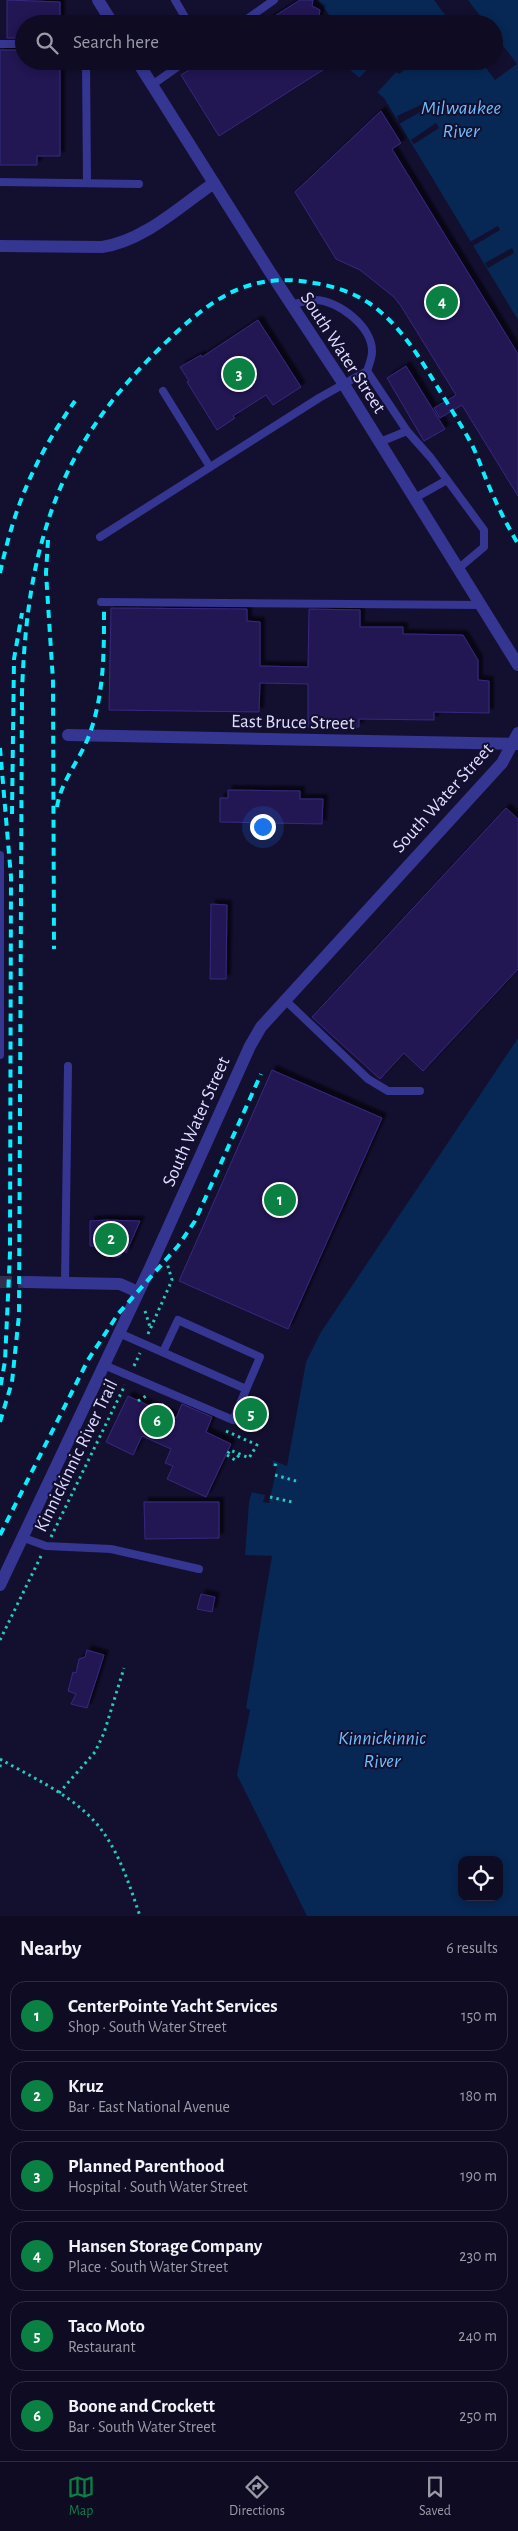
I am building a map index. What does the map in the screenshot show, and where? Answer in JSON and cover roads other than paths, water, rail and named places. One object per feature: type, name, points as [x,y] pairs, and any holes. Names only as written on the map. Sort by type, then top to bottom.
[{"type":"street","points":[[98,0],[107,15]]},
{"type":"street","name":"South Water Street","points":[[143,70],[291,305],[343,383],[518,665]]},
{"type":"street","points":[[0,246],[102,247],[118,245],[130,240],[214,183]]},
{"type":"street","name":"East Bruce Street","points":[[68,735],[516,741]]},
{"type":"street","name":"South Water Street","points":[[0,1586],[138,1292],[250,1046],[261,1027],[284,999],[502,763],[516,741]]},
{"type":"street","points":[[26,1282],[120,1284],[138,1292]]},
{"type":"lane","points":[[176,0],[184,15]]},
{"type":"lane","points":[[253,15],[274,0]]},
{"type":"lane","points":[[0,44],[15,44]]},
{"type":"lane","points":[[86,70],[87,183]]},
{"type":"lane","points":[[152,84],[173,70]]},
{"type":"lane","points":[[0,182],[138,184]]},
{"type":"lane","points":[[100,537],[343,383],[367,371],[373,351],[367,333],[353,317],[334,305],[315,300],[291,305]]},
{"type":"lane","points":[[367,371],[407,431],[484,530],[484,547],[459,568]]},
{"type":"lane","points":[[163,391],[210,467]]},
{"type":"lane","points":[[380,442],[407,431]]},
{"type":"lane","points":[[415,498],[447,480]]},
{"type":"lane","points":[[101,602],[481,605]]},
{"type":"lane","points":[[0,855],[0,1056]]},
{"type":"lane","points":[[284,999],[368,1079],[388,1091],[420,1091]]},
{"type":"lane","points":[[65,1282],[68,1066]]},
{"type":"lane","points":[[104,1365],[233,1420],[260,1357],[178,1320],[163,1352]]},
{"type":"lane","points":[[119,1333],[246,1389]]},
{"type":"lane","points":[[24,1538],[46,1546],[111,1549],[199,1569]]},
{"type":"water","name":"Milwaukee River","points":[[318,0],[518,0],[518,320],[384,98],[350,70],[503,70],[503,15],[329,15]]},
{"type":"water","name":"Kinnickinnic River","points":[[518,1038],[518,1916],[307,1916],[237,1775],[250,1710],[246,1708],[272,1556],[245,1555],[249,1502],[262,1456],[287,1466],[306,1362],[321,1332]]},
{"type":"tunnel","points":[[0,1282],[26,1282]]},
{"type":"railway","points":[[0,1422],[12,1382],[19,1315],[22,692],[24,651],[31,591],[45,531],[64,479],[76,455],[105,410],[122,389],[176,332],[211,304],[247,286],[267,281],[289,280],[321,284],[363,299],[389,320],[406,339],[468,437],[487,483],[518,544]]},
{"type":"railway","points":[[0,573],[12,525],[28,482],[49,442],[75,401]]},
{"type":"railway","points":[[48,540],[46,573],[53,681],[54,949]]},
{"type":"railway","points":[[57,807],[59,797],[86,743],[95,718],[101,688],[104,611]]},
{"type":"railway","points":[[12,814],[14,659],[22,613]]},
{"type":"railway","points":[[0,748],[11,877],[10,1253],[5,1361],[0,1389]]},
{"type":"railway","points":[[0,1535],[88,1360],[118,1314],[178,1246],[195,1221],[261,1074]]},
{"type":"place","name":"Hansen Storage Company","points":[[442,302]]},
{"type":"place","name":"Planned Parenthood","points":[[239,374]]},
{"type":"place","name":"CenterPointe Yacht Services","points":[[280,1200]]},
{"type":"place","name":"Kruz","points":[[111,1239]]},
{"type":"place","name":"Taco Moto","points":[[251,1414]]},
{"type":"place","name":"Boone and Crockett","points":[[157,1421]]}]
